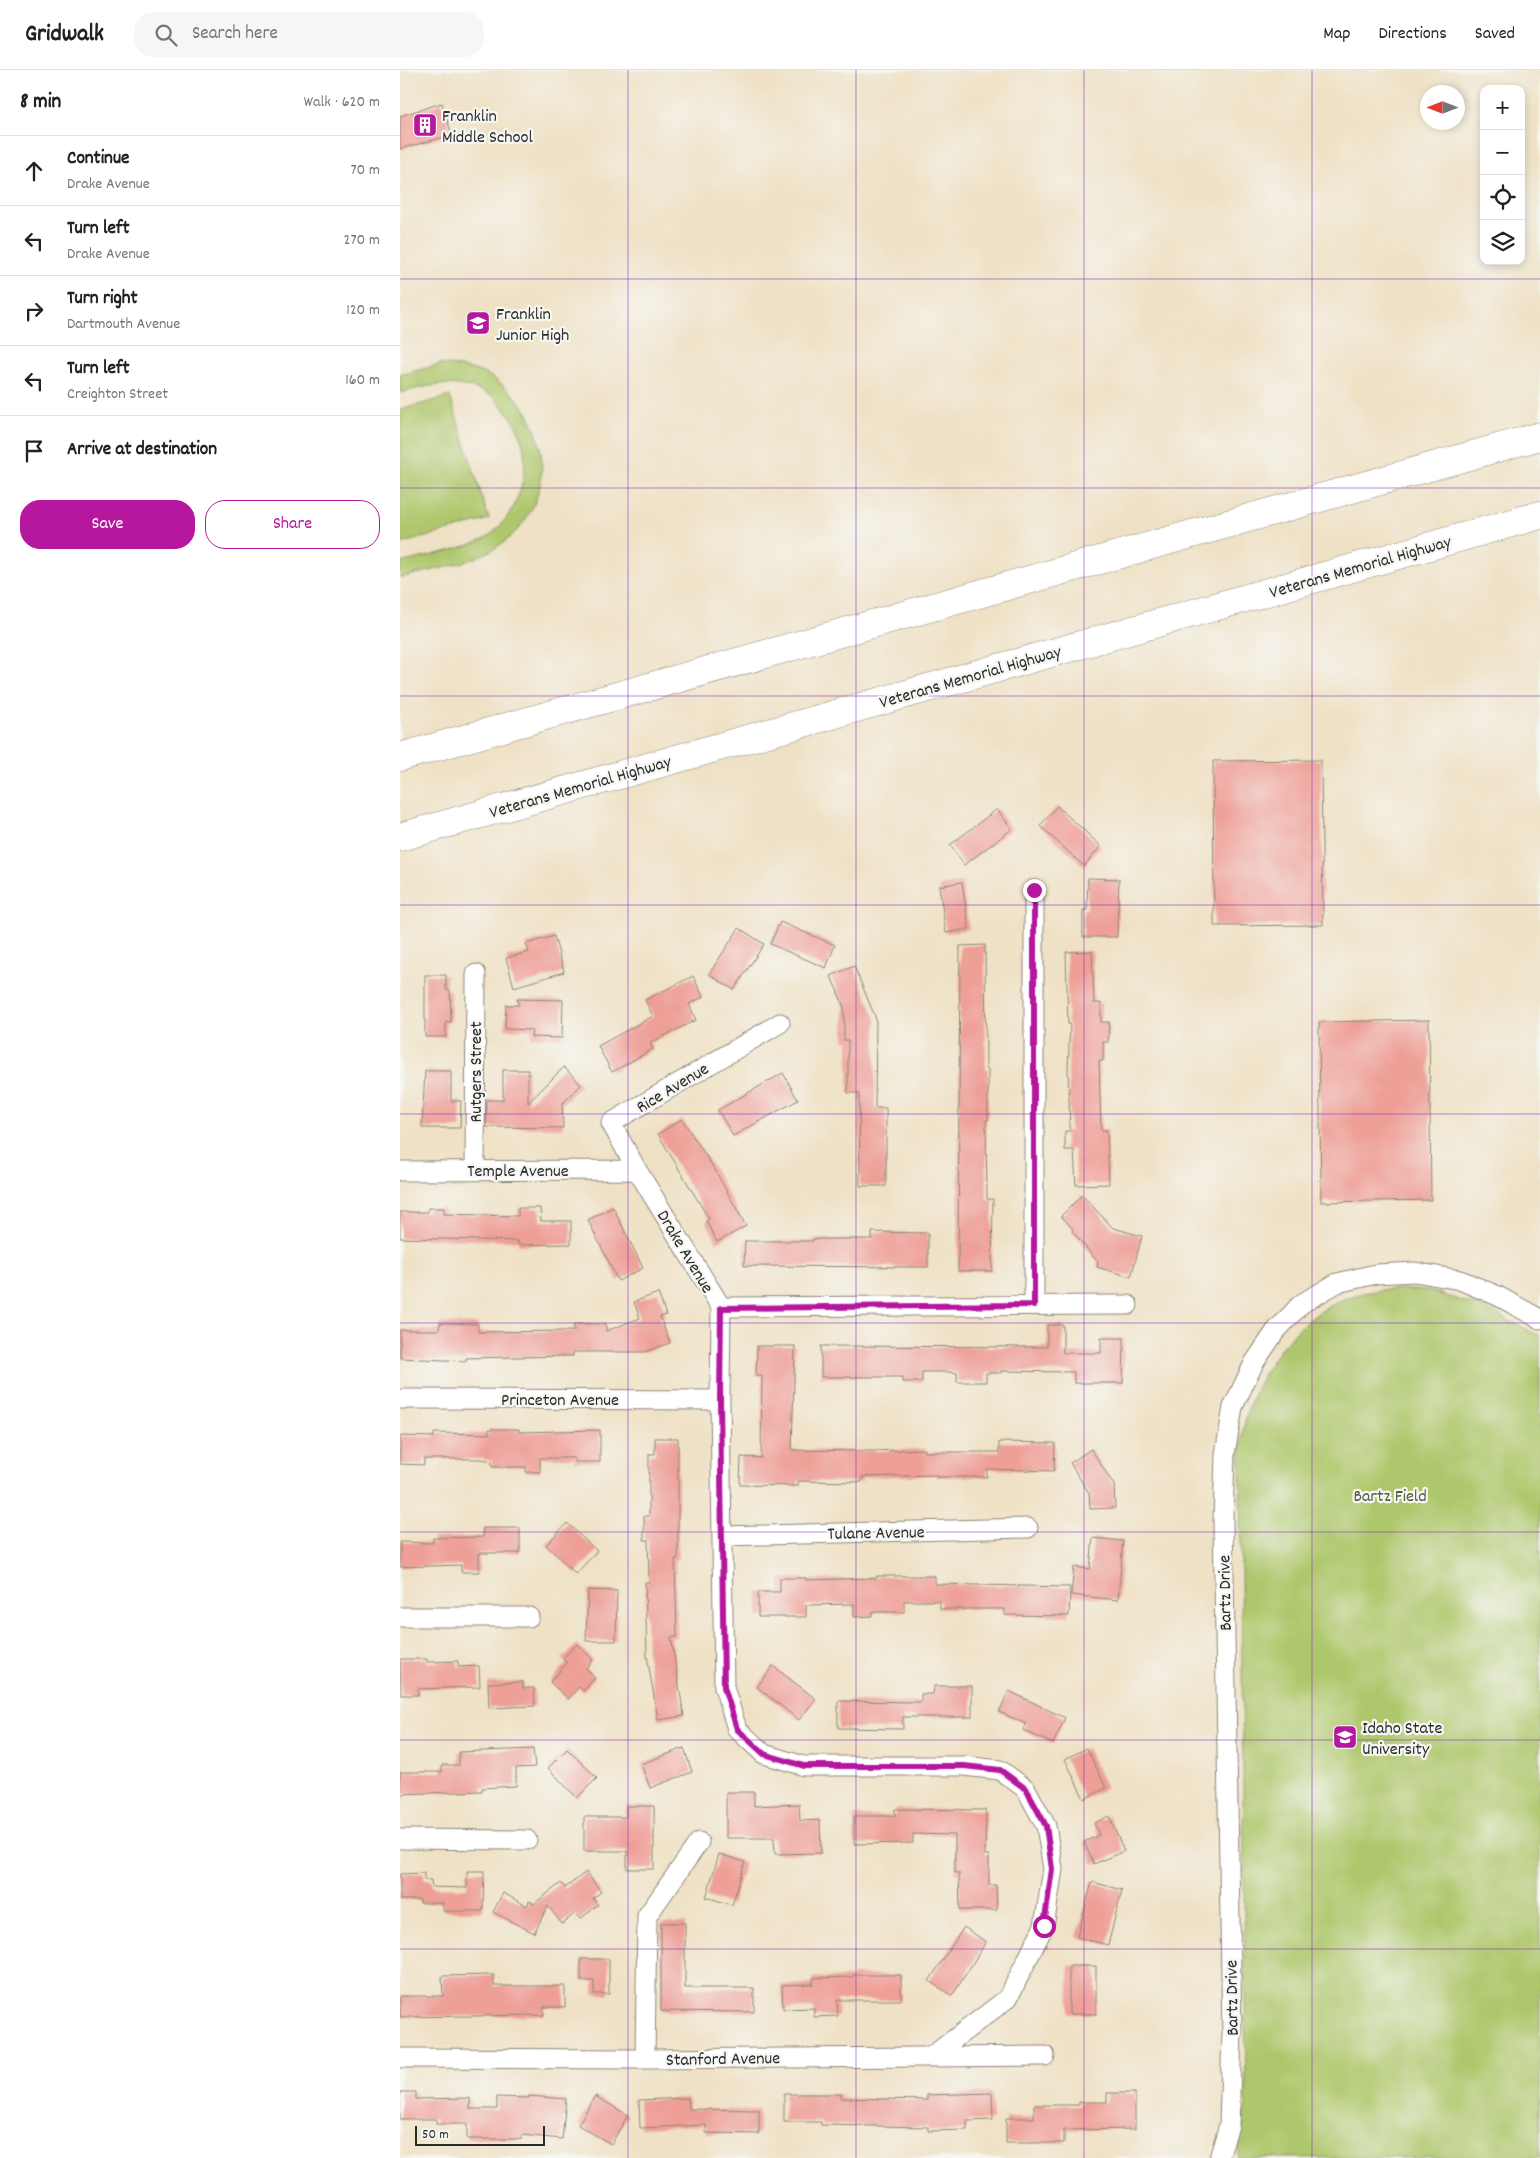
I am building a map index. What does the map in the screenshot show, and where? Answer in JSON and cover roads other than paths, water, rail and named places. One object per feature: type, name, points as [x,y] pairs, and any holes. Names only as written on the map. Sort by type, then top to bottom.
[{"type":"highway","points":[[400,757],[1540,436]]},
{"type":"highway","name":"Veterans Memorial Highway","points":[[400,837],[1540,515]]},
{"type":"street","points":[[1034,890],[1034,1305]]},
{"type":"street","name":"Rutgers Street","points":[[475,1170],[476,974]]},
{"type":"street","name":"Rice Avenue","points":[[637,1170],[611,1123],[780,1023]]},
{"type":"street","name":"Temple Avenue","points":[[400,1171],[637,1170]]},
{"type":"street","name":"Drake Avenue","points":[[637,1170],[721,1308],[720,1400],[724,1687],[737,1729],[764,1754],[804,1766],[964,1766],[1000,1770],[1026,1789],[1046,1826],[1052,1869],[1044,1926],[1008,1998],[932,2056]]},
{"type":"street","name":"Bartz Drive","points":[[1219,2158],[1229,2126],[1232,2034],[1223,1519],[1225,1454],[1233,1407],[1254,1363],[1275,1332],[1301,1304],[1337,1283],[1376,1274],[1415,1272],[1460,1280],[1498,1296],[1540,1319]]},
{"type":"street","points":[[721,1308],[1128,1305]]},
{"type":"street","name":"Princeton Avenue","points":[[400,1399],[720,1400]]},
{"type":"street","name":"Tulane Avenue","points":[[723,1536],[1028,1528]]},
{"type":"street","points":[[400,1618],[528,1617]]},
{"type":"street","points":[[400,1839],[527,1840]]},
{"type":"street","points":[[644,2059],[647,1916],[699,1842]]},
{"type":"street","name":"Stanford Avenue","points":[[400,2058],[644,2059],[1045,2056]]},
{"type":"place","name":"Franklin Middle School","points":[[425,125]]},
{"type":"place","name":"Franklin Junior High","points":[[478,323]]},
{"type":"place","name":"Idaho State University","points":[[1345,1737]]},
{"type":"park label","name":"Bartz Field","points":[[1390,1495]]}]
